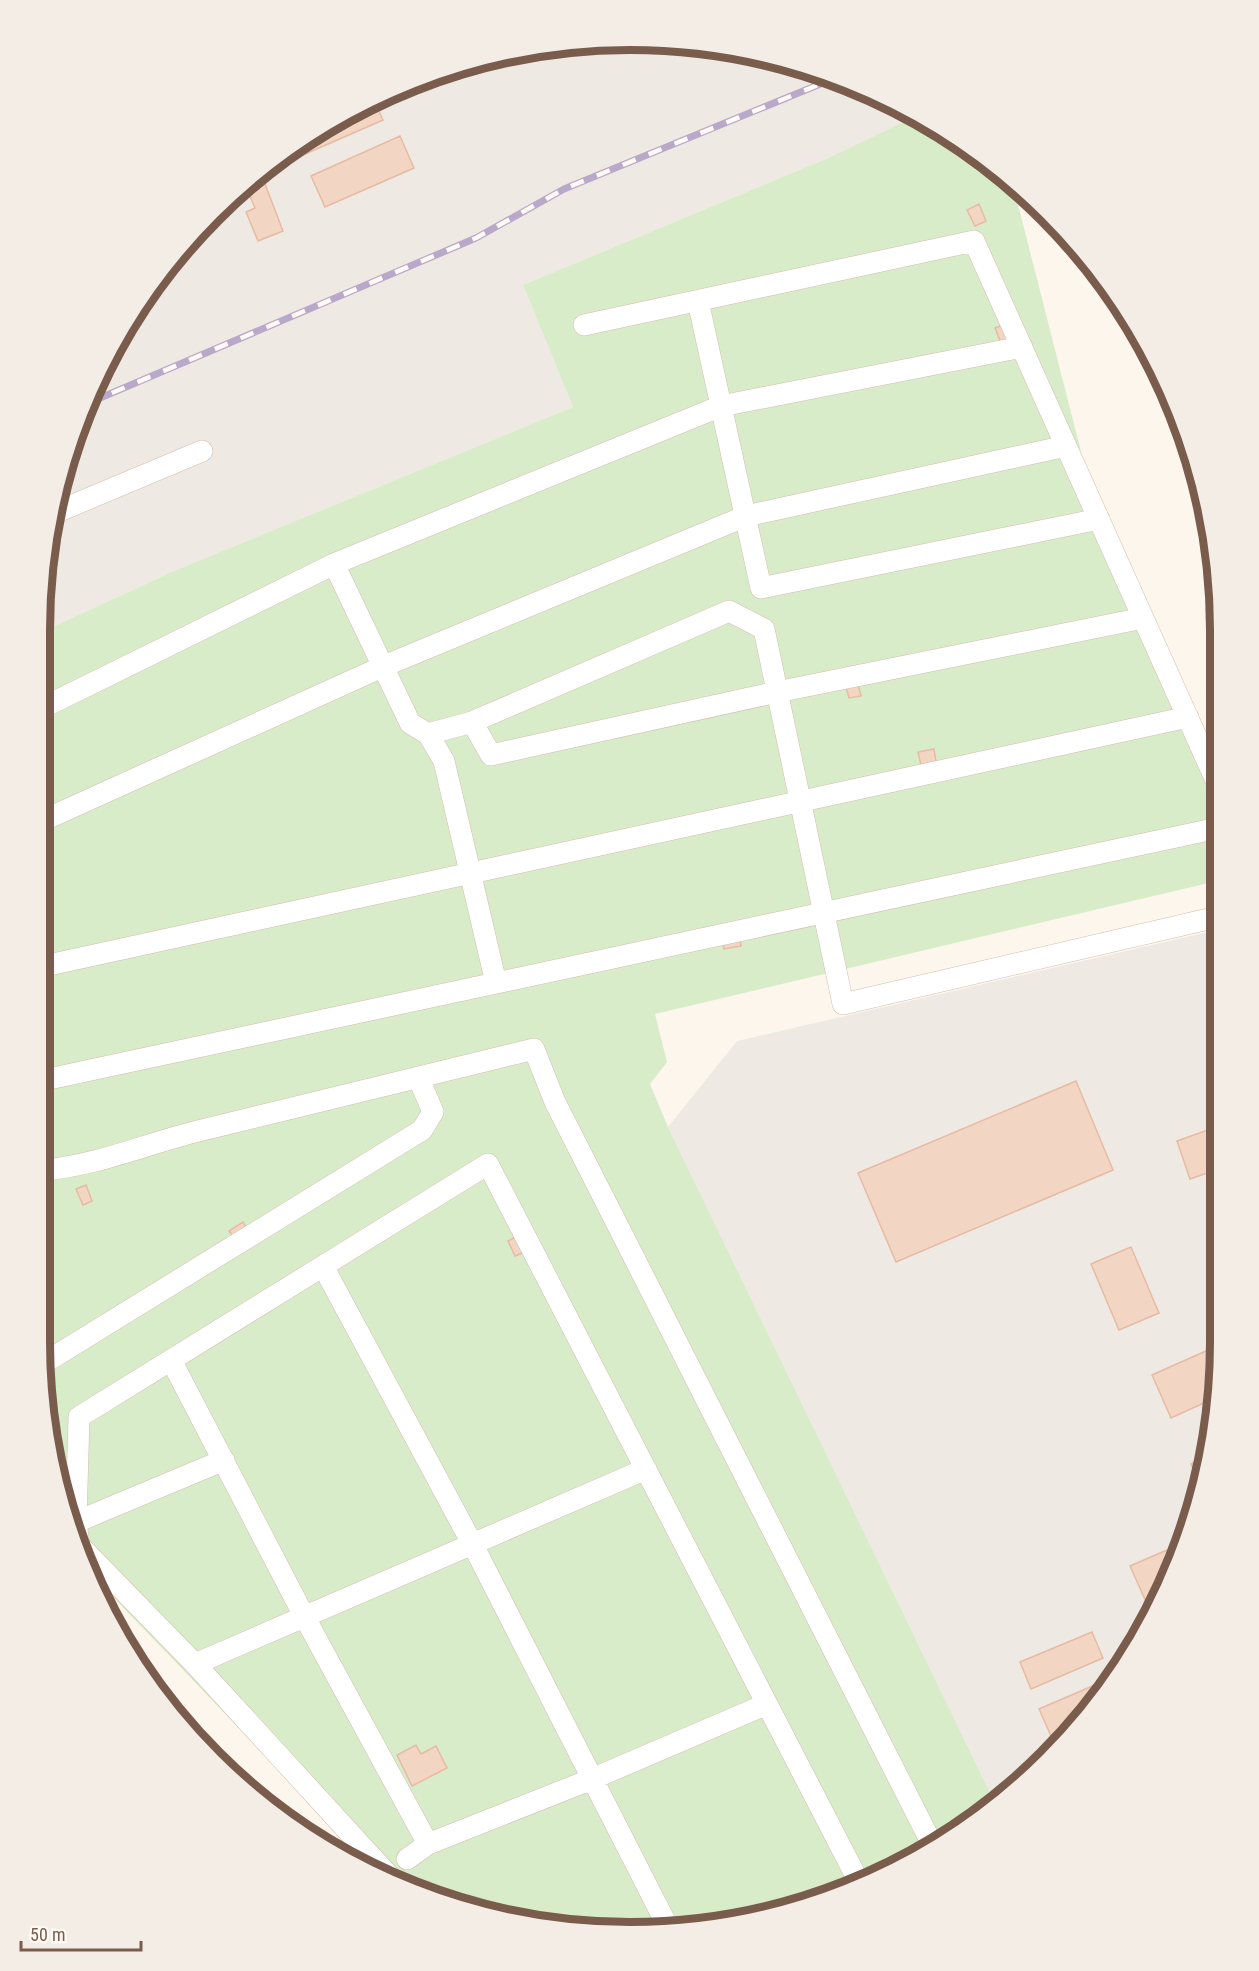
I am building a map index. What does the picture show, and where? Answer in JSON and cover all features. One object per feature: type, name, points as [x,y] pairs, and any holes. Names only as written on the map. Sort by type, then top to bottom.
[{"type":"street","points":[[584,325],[974,241],[1210,767]]},
{"type":"street","points":[[698,301],[761,588],[1099,519]]},
{"type":"street","points":[[50,703],[334,564],[721,406],[1022,347]]},
{"type":"street","points":[[50,817],[384,666],[746,516],[1066,446]]},
{"type":"street","points":[[62,510],[202,451]]},
{"type":"street","points":[[334,564],[410,723],[428,734],[444,762],[496,983]]},
{"type":"street","points":[[428,734],[472,722],[729,611],[764,629],[843,1004],[1210,919]]},
{"type":"street","points":[[472,722],[491,755],[777,692],[1143,618]]},
{"type":"street","points":[[50,965],[1188,717]]},
{"type":"street","points":[[50,1079],[1210,830]]},
{"type":"street","points":[[50,1169],[135,1152],[194,1132],[534,1049],[555,1102],[929,1838]]},
{"type":"street","points":[[50,1360],[422,1130],[433,1112],[418,1077]]},
{"type":"street","points":[[74,1508],[79,1417],[488,1164],[855,1875]]},
{"type":"street","points":[[323,1266],[473,1545],[664,1920]]},
{"type":"street","points":[[171,1360],[304,1616],[428,1844]]},
{"type":"street","points":[[78,1522],[224,1460]]},
{"type":"street","points":[[195,1664],[646,1469]]},
{"type":"street","points":[[92,1557],[195,1664],[379,1864]]},
{"type":"street","points":[[105,1588],[198,1685],[280,1779],[348,1849]]},
{"type":"street","points":[[407,1859],[428,1844],[592,1779],[767,1704]]},
{"type":"shaded area","points":[[630,50],[705,54],[780,69],[851,94],[907,120],[826,159],[523,285],[573,407],[174,571],[50,628],[54,554],[69,479],[94,408],[127,339],[169,276],[219,219],[276,169],[307,147],[373,109],[443,80],[516,61],[554,54],[592,51]]},
{"type":"shaded area","points":[[1210,932],[1210,1342],[1205,1417],[1190,1492],[1179,1528],[1150,1598],[1112,1664],[1066,1724],[1040,1752],[991,1795],[668,1127],[737,1041]]},
{"type":"green space","points":[[907,120],[952,147],[1016,197],[1088,479],[1210,751],[1210,883],[655,1014],[667,1062],[650,1084],[668,1127],[991,1795],[952,1824],[886,1862],[816,1891],[780,1902],[705,1917],[667,1920],[630,1922],[554,1917],[479,1902],[443,1891],[362,1856],[105,1589],[80,1528],[61,1455],[54,1417],[51,1379],[50,628],[174,571],[573,407],[523,285],[826,159]]},
{"type":"building","points":[[377,107],[383,120],[303,155],[301,151],[307,147]]},
{"type":"building","points":[[400,136],[414,168],[325,207],[311,176]]},
{"type":"building","points":[[263,180],[283,231],[258,241],[246,212],[255,208],[248,192]]},
{"type":"building","points":[[979,204],[986,221],[975,226],[967,210]]},
{"type":"building","points":[[1008,323],[1013,339],[1001,343],[995,328]]},
{"type":"building","points":[[858,684],[861,696],[849,698],[846,687]]},
{"type":"building","points":[[934,749],[936,762],[921,765],[918,752]]},
{"type":"building","points":[[739,935],[741,946],[724,949],[722,938]]},
{"type":"building","points":[[1076,1081],[1113,1170],[896,1262],[858,1173]]},
{"type":"building","points":[[1210,1129],[1210,1172],[1190,1179],[1177,1141]]},
{"type":"building","points":[[86,1185],[92,1201],[83,1205],[76,1189]]},
{"type":"building","points":[[243,1222],[248,1231],[235,1239],[229,1231]]},
{"type":"building","points":[[519,1235],[527,1251],[515,1256],[508,1241]]},
{"type":"building","points":[[1131,1247],[1159,1313],[1119,1330],[1091,1264]]},
{"type":"building","points":[[1210,1349],[1206,1402],[1171,1418],[1152,1375]]},
{"type":"building","points":[[1197,1461],[1194,1472],[1191,1464]]},
{"type":"building","points":[[1167,1550],[1169,1554],[1147,1604],[1130,1566]]},
{"type":"building","points":[[1092,1632],[1103,1658],[1031,1689],[1020,1662]]},
{"type":"building","points":[[1098,1684],[1066,1724],[1051,1736],[1039,1709]]},
{"type":"building","points":[[416,1745],[421,1754],[436,1746],[447,1768],[412,1786],[397,1755]]},
{"type":"railway","points":[[98,399],[476,238],[564,189],[823,83]]}]
